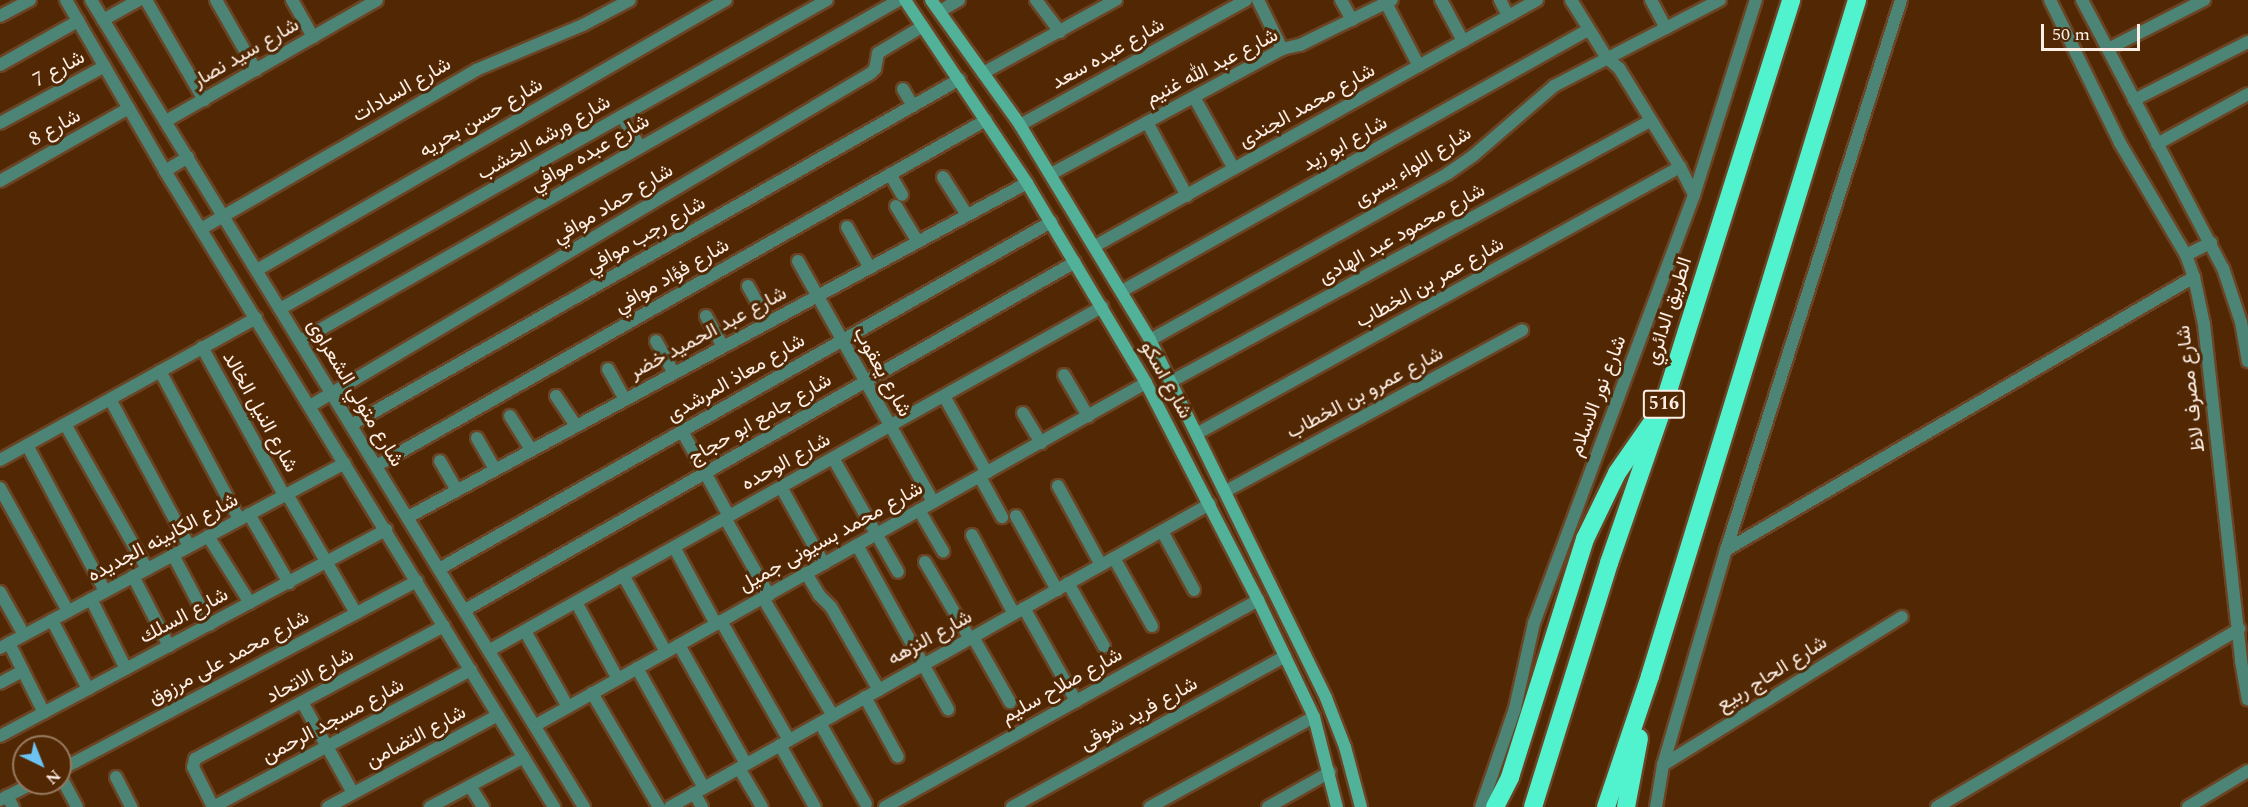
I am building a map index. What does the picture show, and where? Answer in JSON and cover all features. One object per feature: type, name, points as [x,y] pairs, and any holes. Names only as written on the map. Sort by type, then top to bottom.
[{"type":"highway","name":"الطريق الدائري","points":[[1533,807],[1609,563],[1662,410],[1791,0]]},
{"type":"highway","points":[[1606,807],[1650,676],[1857,0]]},
{"type":"highway","points":[[1495,807],[1510,777],[1585,539],[1617,473],[1662,410]]},
{"type":"highway","points":[[1626,807],[1650,676]]},
{"type":"main road","name":"شارع اسكو","points":[[905,0],[1027,183],[1146,383],[1210,504],[1314,717],[1330,772],[1337,807]]},
{"type":"main road","name":"شارع اسكو","points":[[932,0],[1020,125],[1051,174],[1122,291],[1172,381],[1326,698],[1345,747],[1361,807]]},
{"type":"street","points":[[0,16],[30,0]]},
{"type":"street","name":"شارع متولي الشعراوى","points":[[91,0],[584,807]]},
{"type":"street","points":[[103,20],[139,0]]},
{"type":"street","points":[[146,0],[204,99]]},
{"type":"street","points":[[216,0],[256,70]]},
{"type":"street","points":[[291,0],[313,37]]},
{"type":"street","name":"شارع السادات","points":[[201,229],[476,70],[574,29],[630,0]]},
{"type":"street","name":"شارع حسن بحريه","points":[[257,270],[726,0]]},
{"type":"street","name":"شارع ورشه الخشب","points":[[280,309],[826,0]]},
{"type":"street","name":"شارع عبده موافي","points":[[300,341],[899,0]]},
{"type":"street","points":[[940,11],[959,0]]},
{"type":"street","points":[[1036,0],[1060,32]]},
{"type":"street","points":[[983,73],[1116,0]]},
{"type":"street","name":"شارع عبده سعد","points":[[1020,125],[1246,0]]},
{"type":"street","points":[[1257,0],[1282,49]]},
{"type":"street","points":[[1341,0],[1352,20]]},
{"type":"street","points":[[1441,0],[1463,41]]},
{"type":"street","points":[[1500,0],[1508,16]]},
{"type":"street","name":"شارع محمد الجندى","points":[[1095,246],[1537,0]]},
{"type":"street","points":[[1571,0],[1607,58],[1619,68],[1680,167],[1694,195]]},
{"type":"street","points":[[1651,0],[1665,28]]},
{"type":"street","name":"شارع اللواء يسرى","points":[[1150,340],[1447,174],[1482,148],[1554,86],[1720,0]]},
{"type":"street","name":"شارع نور الاسلام","points":[[1482,807],[1515,708],[1534,623],[1694,195],[1756,0]]},
{"type":"street","points":[[1656,807],[1663,765],[1726,550],[1901,0]]},
{"type":"street","name":"شارع مصرف لاظ","points":[[2050,0],[2120,143],[2186,255],[2194,277],[2204,324],[2248,699]]},
{"type":"street","points":[[2082,0],[2211,243],[2233,295],[2248,354]]},
{"type":"street","points":[[2108,49],[2204,0]]},
{"type":"street","points":[[69,1],[78,21],[165,171],[554,807]]},
{"type":"street","name":"شارع سيد نصار","points":[[166,121],[373,1]]},
{"type":"street","points":[[1389,2],[1419,66]]},
{"type":"street","name":"شارع عبد الله غنيم","points":[[1051,174],[1282,49],[1300,45],[1389,2]]},
{"type":"street","points":[[0,65],[78,21]]},
{"type":"street","name":"شارع حماد موافي","points":[[310,406],[871,73],[875,69],[878,53],[923,26]]},
{"type":"street","name":"شارع ابو زيد","points":[[1122,291],[1588,30]]},
{"type":"street","points":[[2134,100],[2248,42]]},
{"type":"street","name":"شارع 7","points":[[0,123],[105,66]]},
{"type":"street","name":"شارع رجب موافي","points":[[351,425],[960,80]]},
{"type":"street","points":[[903,88],[913,106]]},
{"type":"street","points":[[2157,144],[2248,94]]},
{"type":"street","points":[[1194,97],[1234,169]]},
{"type":"street","name":"شارع 8","points":[[0,181],[129,108]]},
{"type":"street","points":[[622,116],[640,147]]},
{"type":"street","name":"شارع فؤاد موافي","points":[[376,466],[986,120]]},
{"type":"street","name":"شارع محمود عبد الهادى","points":[[1172,381],[1650,121]]},
{"type":"street","points":[[1147,122],[1187,196]]},
{"type":"street","points":[[165,171],[188,157]]},
{"type":"street","name":"شارع عمر بن الخطاب","points":[[1198,433],[1680,167]]},
{"type":"street","points":[[890,174],[918,242]]},
{"type":"street","points":[[943,177],[967,215]]},
{"type":"street","name":"شارع عبد الحميد خضر","points":[[408,517],[1027,183]]},
{"type":"street","name":"شارع معاذ المرشدى","points":[[440,569],[1051,222]]},
{"type":"street","points":[[847,227],[870,267]]},
{"type":"street","points":[[2186,255],[2211,243]]},
{"type":"street","name":"شارع يعقوب","points":[[798,261],[933,502]]},
{"type":"street","name":"شارع جامع ابو حجاج","points":[[465,610],[1075,262]]},
{"type":"street","points":[[1726,550],[2194,277]]},
{"type":"street","points":[[748,286],[768,322]]},
{"type":"street","name":"شارع الوحده","points":[[490,650],[1102,307]]},
{"type":"street","points":[[706,316],[723,347]]},
{"type":"street","points":[[0,460],[256,318]]},
{"type":"street","name":"شارع عمرو بن الخطاب","points":[[1226,491],[1522,330]]},
{"type":"street","points":[[656,341],[674,373]]},
{"type":"street","name":"شارع النيل الخالد","points":[[202,347],[357,613]]},
{"type":"street","points":[[608,369],[625,400]]},
{"type":"street","points":[[160,371],[244,517],[289,583]]},
{"type":"street","points":[[1064,375],[1088,416]]},
{"type":"street","name":"شارع محمد بسيونى جميل","points":[[536,725],[1146,383]]},
{"type":"street","points":[[556,396],[576,426]]},
{"type":"street","points":[[944,396],[1002,517]]},
{"type":"street","points":[[110,399],[189,546]]},
{"type":"street","points":[[1023,413],[1041,443]]},
{"type":"street","points":[[510,416],[531,450]]},
{"type":"street","points":[[65,424],[147,569]]},
{"type":"street","points":[[682,431],[766,596],[833,716]]},
{"type":"street","points":[[477,438],[495,469]]},
{"type":"street","points":[[27,445],[105,591]]},
{"type":"street","points":[[833,458],[898,572]]},
{"type":"street","points":[[440,460],[457,490]]},
{"type":"street","name":"شارع الكابينه الجديده","points":[[4,645],[345,463]]},
{"type":"street","points":[[1058,486],[1101,565]]},
{"type":"street","points":[[781,487],[824,564]]},
{"type":"street","points":[[0,488],[68,611]]},
{"type":"street","name":"شارع النزهه","points":[[670,807],[1210,504]]},
{"type":"street","points":[[919,510],[944,551]]},
{"type":"street","points":[[1016,516],[1104,646]]},
{"type":"street","name":"شارع السلك","points":[[0,736],[386,530]]},
{"type":"street","points":[[1162,531],[1194,590]]},
{"type":"street","points":[[972,535],[1076,701]]},
{"type":"street","points":[[208,536],[250,603]]},
{"type":"street","points":[[857,545],[948,710]]},
{"type":"street","points":[[674,547],[784,743],[815,807]]},
{"type":"street","points":[[173,555],[210,625]]},
{"type":"street","points":[[1114,558],[1152,626]]},
{"type":"street","points":[[925,562],[1010,702]]},
{"type":"street","points":[[806,573],[819,595],[831,607],[879,690]]},
{"type":"street","points":[[623,575],[666,652]]},
{"type":"street","points":[[133,576],[169,646]]},
{"type":"street","name":"شارع محمد على مرزوق","points":[[72,766],[417,581]]},
{"type":"street","points":[[0,592],[24,635]]},
{"type":"street","points":[[91,599],[126,669]]},
{"type":"street","name":"شارع صلاح سليم","points":[[885,807],[1258,600]]},
{"type":"street","points":[[576,602],[618,679]]},
{"type":"street","name":"شارع الحاج ربيع","points":[[1663,765],[1902,616]]},
{"type":"street","points":[[52,620],[88,689]]},
{"type":"street","name":"شارع الاتحاد","points":[[213,807],[193,766],[195,759],[444,626]]},
{"type":"street","points":[[1937,807],[2239,628]]},
{"type":"street","points":[[525,631],[567,707]]},
{"type":"street","points":[[4,645],[23,671],[44,713]]},
{"type":"street","points":[[679,645],[762,807]]},
{"type":"street","name":"شارع فريد شوقى","points":[[1012,807],[1285,656]]},
{"type":"street","points":[[637,668],[699,790],[702,807]]},
{"type":"street","name":"شارع مسجد الرحمن","points":[[213,807],[471,670]]},
{"type":"street","points":[[0,683],[23,671]]},
{"type":"street","points":[[592,693],[659,807]]},
{"type":"street","points":[[866,697],[898,757]]},
{"type":"street","points":[[302,702],[327,747],[351,799]]},
{"type":"street","name":"شارع التضامن","points":[[327,807],[351,799],[498,716]]},
{"type":"street","points":[[1149,807],[1314,717]]},
{"type":"street","points":[[820,723],[866,804]]},
{"type":"street","points":[[430,807],[524,757]]},
{"type":"street","points":[[2187,807],[2248,771]]},
{"type":"street","points":[[1268,807],[1330,772]]},
{"type":"street","points":[[116,777],[131,807]]},
{"type":"street","points":[[470,786],[483,807]]}]
